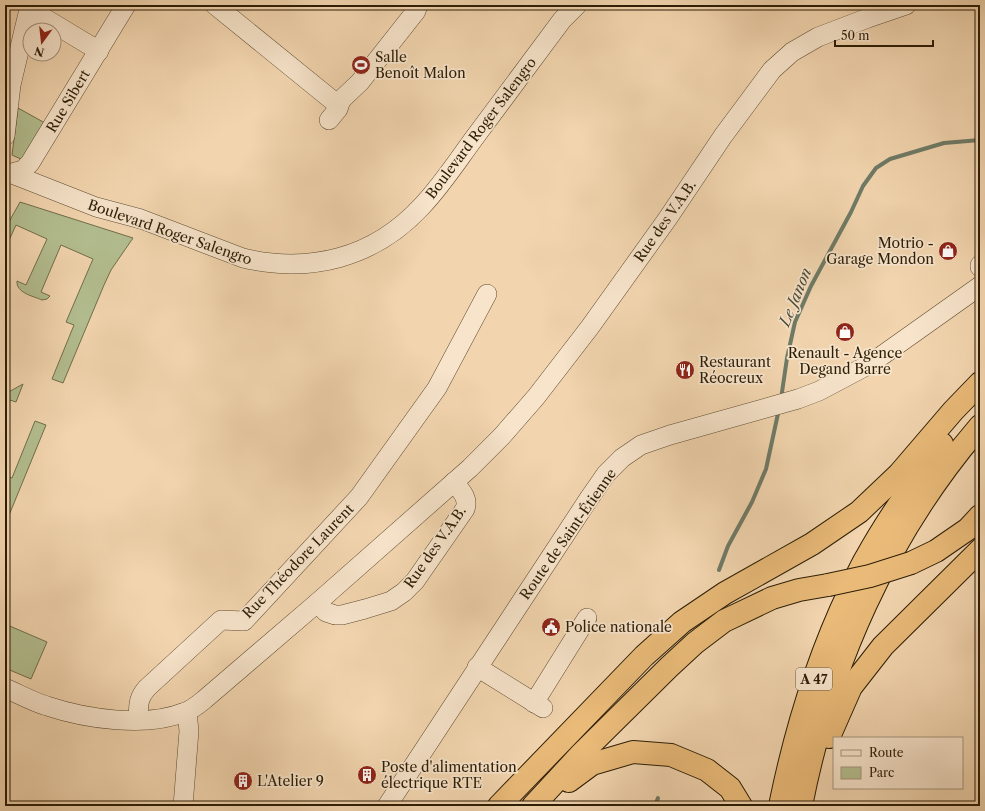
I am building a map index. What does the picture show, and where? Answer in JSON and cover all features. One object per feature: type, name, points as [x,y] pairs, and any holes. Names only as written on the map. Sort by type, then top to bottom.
[{"type":"highway","points":[[499,806],[644,656],[682,622],[725,593],[812,544],[859,512],[899,474],[953,411],[980,384]]},
{"type":"highway","name":"A 47","points":[[780,806],[788,764],[811,687],[836,619],[866,558],[898,506],[947,436],[980,399]]},
{"type":"highway","name":"A 47","points":[[801,806],[809,763],[829,694],[854,630],[873,589],[889,557],[916,511],[939,477],[980,426]]},
{"type":"highway","points":[[533,806],[582,753],[669,667],[695,643],[724,621],[772,598],[799,590],[870,576],[911,563],[936,551],[962,534],[980,516]]},
{"type":"highway","points":[[809,763],[824,747],[851,687],[883,646],[980,550]]},
{"type":"highway","points":[[533,806],[592,764],[633,752],[670,755],[707,770],[730,788],[741,806]]},
{"type":"street","name":"Rue Sibert","points":[[7,170],[23,170],[30,163],[126,5]]},
{"type":"street","points":[[214,5],[332,100],[337,102],[342,100]]},
{"type":"street","points":[[329,120],[338,109],[342,100],[360,82],[416,11],[418,5]]},
{"type":"street","name":"Boulevard Roger Salengro","points":[[7,170],[84,203],[141,219],[243,258],[279,265],[302,265],[339,258],[367,247],[392,233],[422,206],[562,20],[577,5]]},
{"type":"street","name":"Rue des V.A.B.","points":[[138,720],[161,719],[187,712],[221,687],[470,468],[502,436],[536,398],[632,270],[728,130],[772,70],[792,52],[818,37],[906,5]]},
{"type":"street","points":[[5,136],[11,85],[36,10],[99,51]]},
{"type":"street","points":[[5,191],[7,170]]},
{"type":"street","name":"Route de Saint-Étienne","points":[[387,806],[588,500],[606,474],[622,458],[641,445],[670,435],[798,399],[819,391],[870,364],[980,286]]},
{"type":"street","name":"Rue Théodore Laurent","points":[[138,720],[139,700],[141,694],[221,620],[244,621],[359,497],[437,388],[486,294]]},
{"type":"street","name":"Rue des V.A.B.","points":[[317,603],[329,614],[342,615],[391,601],[404,592],[415,581],[465,509],[467,504],[466,499],[454,482]]},
{"type":"street","points":[[478,668],[538,705],[587,618]]},
{"type":"street","points":[[5,688],[46,706],[76,715],[106,719],[138,720]]},
{"type":"street","points":[[183,806],[189,731],[187,712]]},
{"type":"green space","points":[[18,108],[45,123],[23,160],[12,155]]},
{"type":"green space","points":[[20,202],[133,238],[111,270],[63,383],[52,379],[74,325],[66,322],[93,259],[61,245],[41,292],[50,296],[47,299],[42,300],[22,291],[17,285],[17,281],[26,285],[47,239],[16,225],[5,249],[5,229]]},
{"type":"green space","points":[[23,384],[16,402],[10,400],[5,412],[5,394]]},
{"type":"green space","points":[[35,421],[46,425],[5,525],[5,476],[12,478]]},
{"type":"green space","points":[[5,624],[47,642],[31,679],[5,668]]},
{"type":"waterway","name":"Le Janon","points":[[781,399],[787,358],[795,322],[811,286],[851,212],[863,186],[876,168],[890,159],[944,143],[980,140]]},
{"type":"waterway","name":"Le Janon","points":[[719,570],[728,546],[752,502],[766,469],[779,409]]},
{"type":"waterway","name":"Le Janon","points":[[655,806],[658,798]]},
{"type":"place","name":"Salle Benoît Malon","points":[[361,65]]},
{"type":"place","name":"Motrio - Garage Mondon","points":[[948,251]]},
{"type":"place","name":"Renault - Agence Degand Barre","points":[[845,332]]},
{"type":"place","name":"Restaurant Réocreux","points":[[685,370]]},
{"type":"place","name":"Police nationale","points":[[551,627]]},
{"type":"place","name":"Poste d'alimentation électrique RTE","points":[[367,775]]},
{"type":"place","name":"L'Atelier 9","points":[[243,781]]}]
